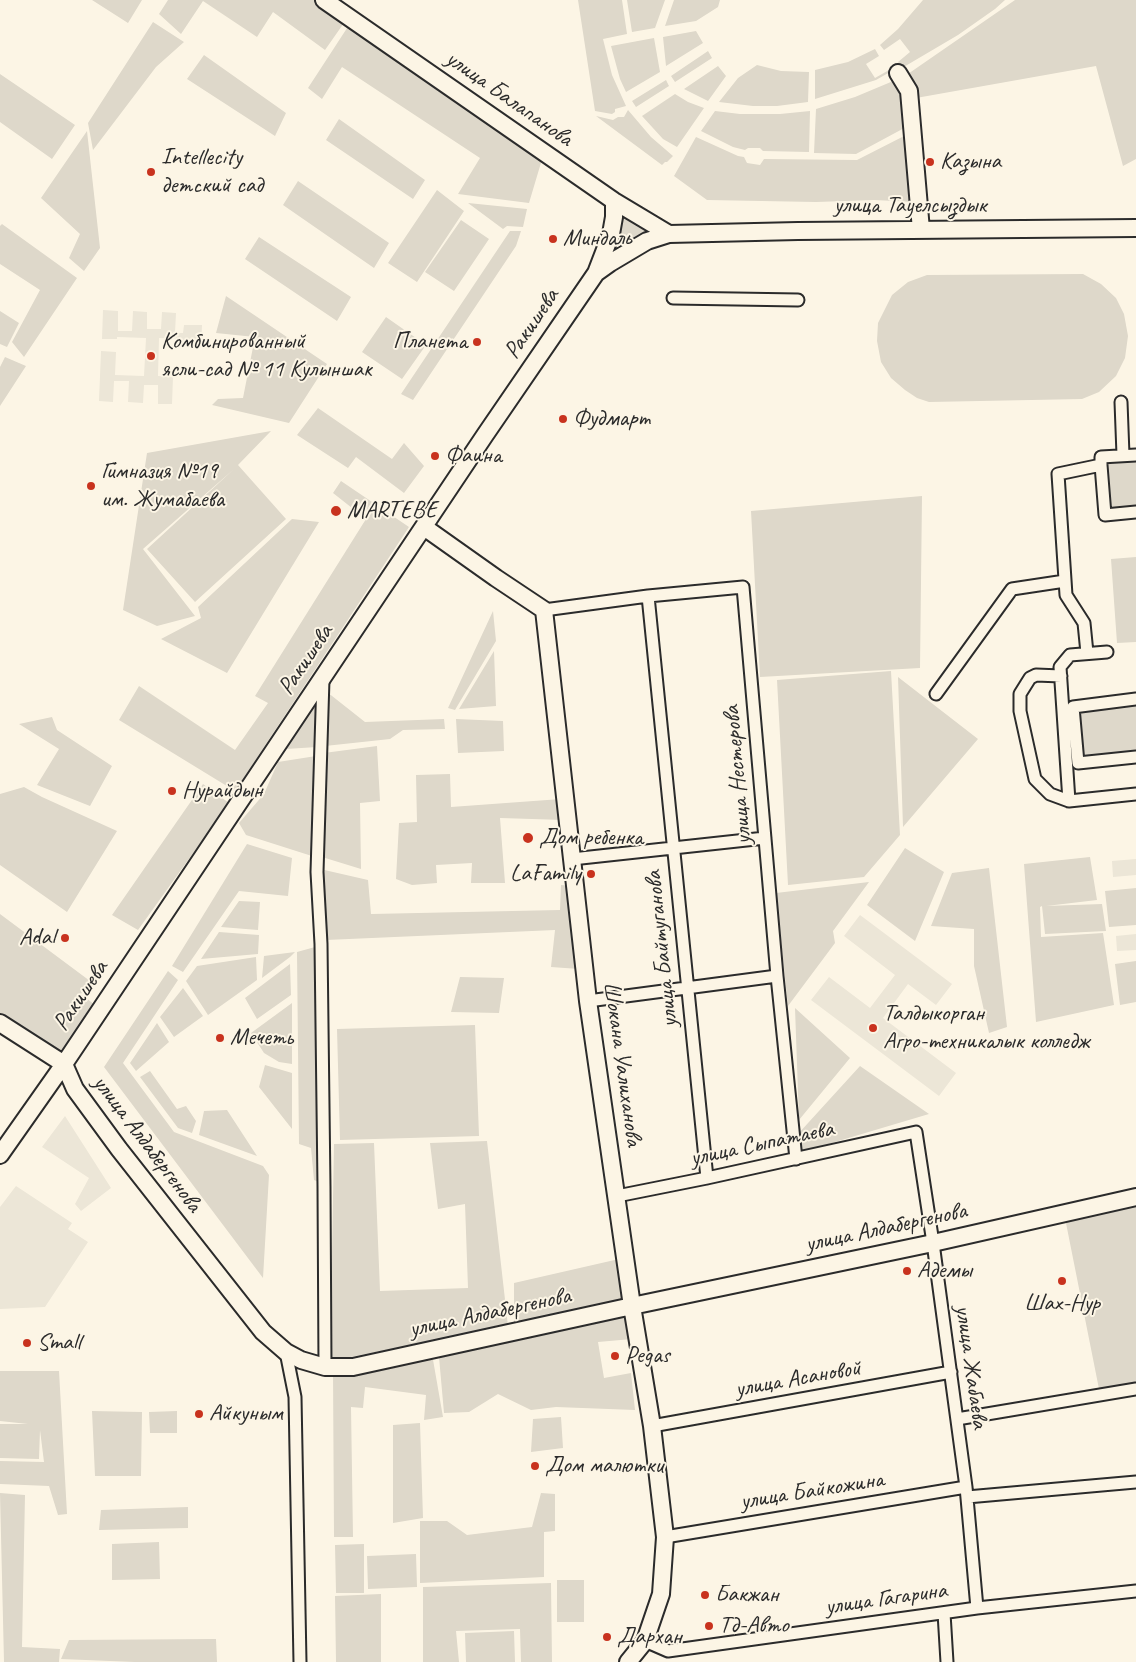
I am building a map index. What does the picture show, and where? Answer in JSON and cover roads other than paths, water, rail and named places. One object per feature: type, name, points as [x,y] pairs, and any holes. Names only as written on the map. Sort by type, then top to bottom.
[{"type":"street","name":"улица Балапанова","points":[[324,0],[614,201],[677,233]]},
{"type":"street","points":[[898,73],[909,91],[921,230]]},
{"type":"street","points":[[596,273],[611,234],[614,201]]},
{"type":"street","name":"улица Тауелсыздык","points":[[677,233],[1136,228]]},
{"type":"street","name":"Ракишева","points":[[0,1155],[64,1064],[596,273],[647,241],[677,233]]},
{"type":"street","points":[[673,298],[798,300]]},
{"type":"street","points":[[1121,402],[1123,456]]},
{"type":"street","points":[[1136,455],[1101,457],[1106,515],[1136,512]]},
{"type":"street","points":[[1087,653],[1084,624],[1066,595],[1058,474],[1101,466]]},
{"type":"street","points":[[424,527],[544,610]]},
{"type":"street","points":[[936,694],[1012,589],[1065,581]]},
{"type":"street","name":"улица Нестерова","points":[[544,610],[648,596],[742,587],[777,976],[796,1159]]},
{"type":"street","name":"улица Байтуганова","points":[[648,596],[706,1178]]},
{"type":"street","name":"Шокана Уалиханова","points":[[544,610],[588,1001],[632,1306],[652,1426],[665,1537],[661,1594],[645,1641],[628,1662]]},
{"type":"street","points":[[1069,801],[1060,667],[1070,655],[1107,652]]},
{"type":"street","points":[[1061,676],[1036,675],[1030,678],[1020,694],[1020,711],[1035,779],[1050,794],[1069,801],[1136,794]]},
{"type":"street","points":[[323,677],[317,872],[321,944],[325,1367]]},
{"type":"street","points":[[1136,699],[1074,707],[1078,763],[1136,757]]},
{"type":"street","points":[[572,859],[766,838]]},
{"type":"street","points":[[588,1001],[777,976]]},
{"type":"street","name":"улица Алдабергенова","points":[[0,1023],[64,1064],[74,1089],[118,1149],[263,1332],[286,1352],[301,1360],[325,1367],[353,1367],[933,1243],[1136,1197]]},
{"type":"street","name":"улица Сыпатаева","points":[[617,1196],[916,1132]]},
{"type":"street","name":"улица Жабаева","points":[[916,1132],[951,1372],[966,1492],[977,1608]]},
{"type":"street","points":[[286,1352],[295,1397],[300,1662]]},
{"type":"street","name":"улица Асановой","points":[[652,1426],[951,1372]]},
{"type":"street","points":[[957,1419],[1136,1389]]},
{"type":"street","name":"улица Байкожина","points":[[665,1537],[966,1492],[1136,1482]]},
{"type":"street","name":"улица Гагарина","points":[[645,1641],[668,1651],[944,1612],[1136,1591]]},
{"type":"street","points":[[944,1612],[947,1662]]},
{"type":"place","name":"Казына","points":[[930,162]]},
{"type":"place","name":"Intellecity детский сад","points":[[151,172]]},
{"type":"place","name":"Миндаль","points":[[553,239]]},
{"type":"place","name":"Планета","points":[[477,342]]},
{"type":"place","name":"Комбинированный ясли-сад № 11 Кулыншак","points":[[151,356]]},
{"type":"place","name":"Фудмарт","points":[[563,419]]},
{"type":"place","name":"Фаина","points":[[435,456]]},
{"type":"place","name":"Гимназия №19 им. Жумабаева","points":[[91,486]]},
{"type":"place","name":"MARTEBE","points":[[336,511]]},
{"type":"place","name":"Нурайдын","points":[[172,791]]},
{"type":"place","name":"Дом ребенка","points":[[528,838]]},
{"type":"place","name":"LaFamily","points":[[591,874]]},
{"type":"place","name":"Adal","points":[[65,938]]},
{"type":"place","name":"Талдыкорган Агро-техникалык колледж","points":[[873,1028]]},
{"type":"place","name":"Мечеть","points":[[220,1038]]},
{"type":"place","name":"Адемы","points":[[907,1271]]},
{"type":"place","name":"Шах-Нур","points":[[1062,1281]]},
{"type":"place","name":"Small","points":[[27,1343]]},
{"type":"place","name":"Pegas","points":[[615,1356]]},
{"type":"place","name":"Айкуным","points":[[199,1414]]},
{"type":"place","name":"Дом малютки","points":[[535,1466]]},
{"type":"place","name":"Бакжан","points":[[705,1595]]},
{"type":"place","name":"Тд-Авто","points":[[709,1626]]},
{"type":"place","name":"Дархан","points":[[607,1637]]}]
